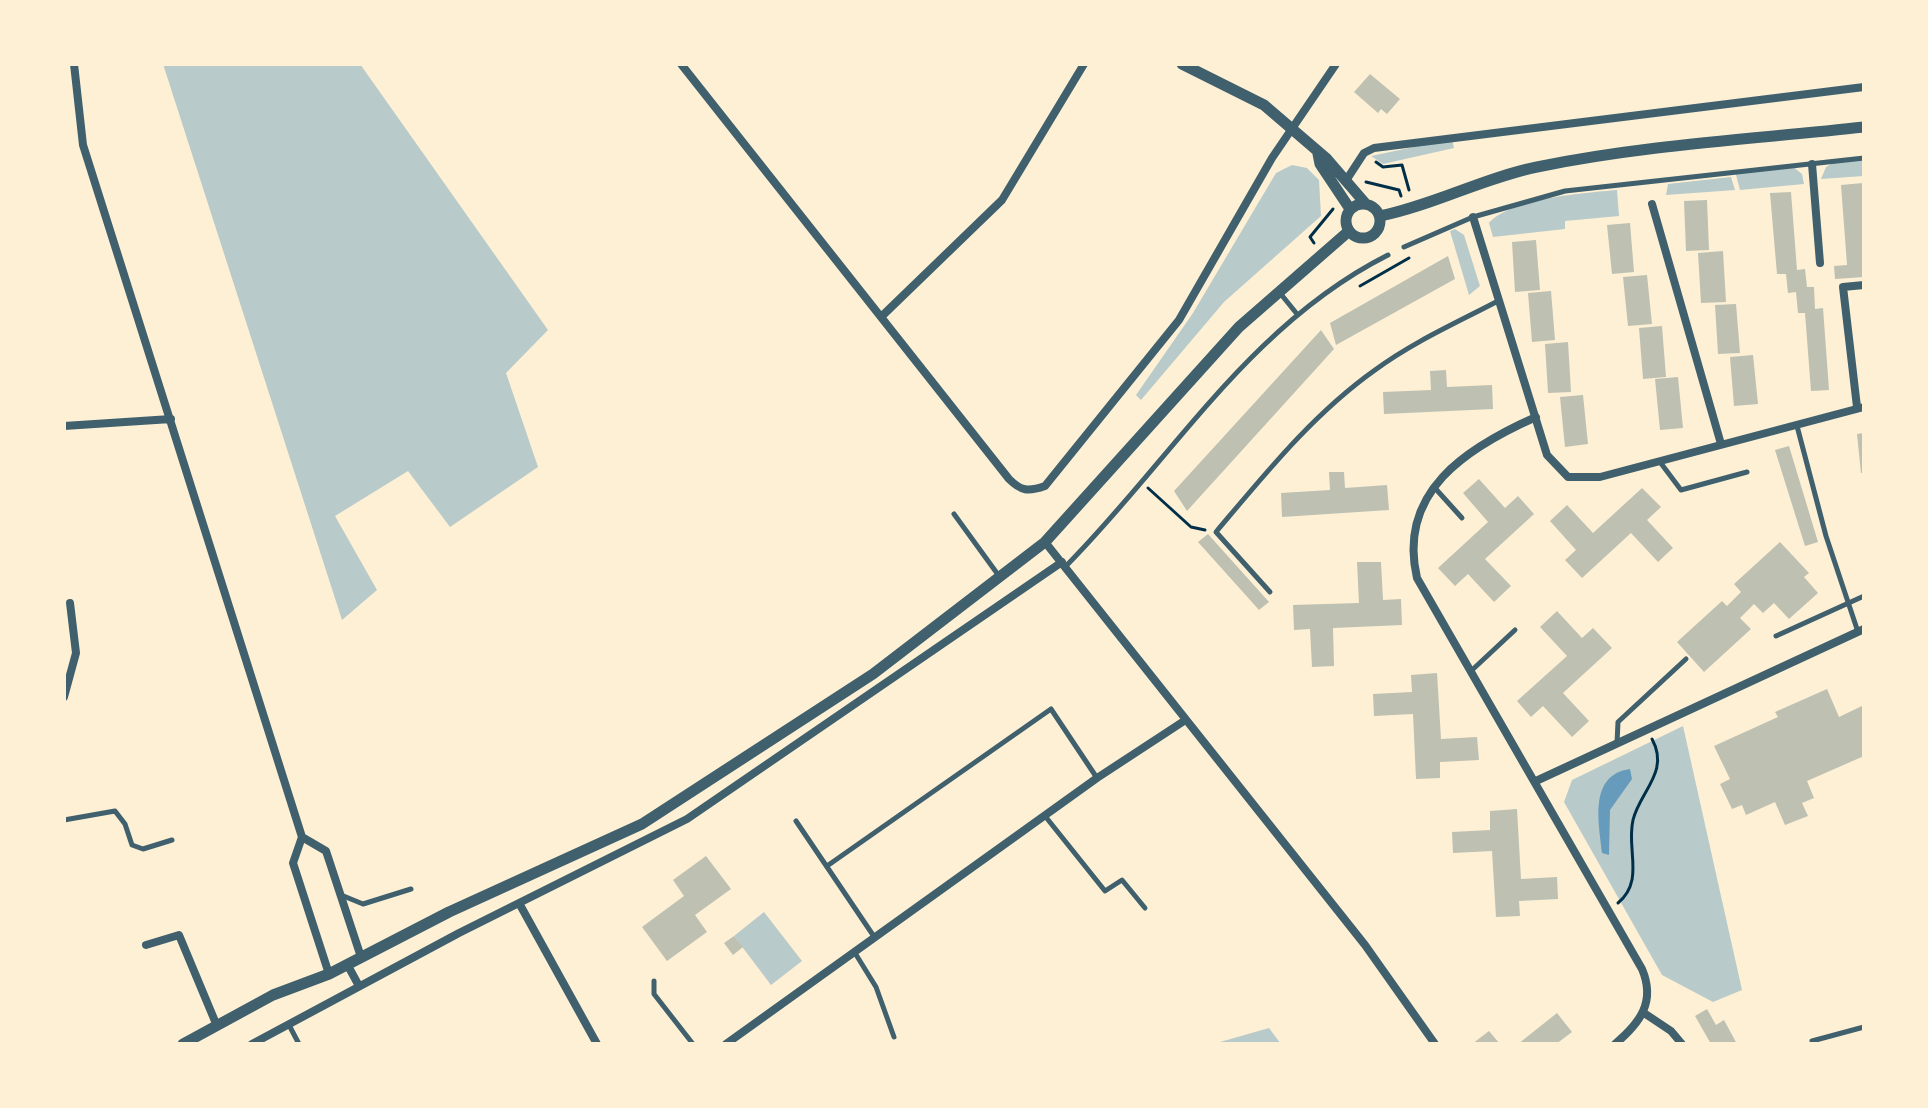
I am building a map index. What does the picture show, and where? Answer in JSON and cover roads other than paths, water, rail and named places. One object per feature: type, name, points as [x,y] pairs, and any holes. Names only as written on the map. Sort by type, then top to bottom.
[{"type":"street","points":[[74,64],[83,145],[302,837],[293,863],[329,974]]},
{"type":"street","points":[[681,64],[1019,489],[1031,491],[1045,486],[1179,320],[1293,127],[1336,64]]},
{"type":"street","points":[[881,317],[1002,200],[1084,64]]},
{"type":"street","points":[[1182,64],[1264,105],[1293,127],[1318,154],[1348,176],[1365,203],[1375,207],[1380,216],[1379,228],[1371,236],[1359,238],[1349,231],[1346,220],[1350,209],[1365,203]]},
{"type":"street","points":[[1348,176],[1363,154],[1374,148],[1864,87]]},
{"type":"street","points":[[1380,216],[1416,208],[1534,168],[1612,154],[1864,127]]},
{"type":"street","points":[[1318,154],[1320,164],[1350,209]]},
{"type":"street","points":[[1812,164],[1820,263]]},
{"type":"street","points":[[1652,204],[1721,444]]},
{"type":"street","points":[[1473,217],[1547,455],[1568,477],[1600,477],[1860,407],[1843,287],[1864,285]]},
{"type":"street","points":[[183,1044],[273,995],[329,974],[449,912],[642,824],[873,674],[1045,542],[1091,494],[1187,381],[1278,291],[1349,231]]},
{"type":"street","points":[[1536,417],[1498,434],[1434,486],[1420,507],[1413,529],[1411,553],[1417,578],[1610,909],[1648,982],[1644,1013],[1615,1044]]},
{"type":"street","points":[[64,426],[171,419]]},
{"type":"street","points":[[1045,542],[1184,721],[1365,945],[1435,1044]]},
{"type":"street","points":[[252,1044],[519,903],[687,819],[1064,564]]},
{"type":"street","points":[[64,697],[76,653],[70,603]]},
{"type":"street","points":[[1536,781],[1861,630]]},
{"type":"street","points":[[726,1044],[1097,778],[1184,721]]},
{"type":"street","points":[[302,837],[326,851],[361,957]]},
{"type":"street","points":[[519,903],[597,1044]]},
{"type":"street","points":[[146,945],[179,935],[217,1026]]},
{"type":"street","points":[[347,964],[359,986]]},
{"type":"street","points":[[1644,1013],[1671,1031],[1682,1044]]},
{"type":"lane","points":[[1404,247],[1473,217],[1565,191],[1864,158]]},
{"type":"lane","points":[[1064,564],[1142,483],[1207,400],[1297,314],[1388,255]]},
{"type":"lane","points":[[1278,291],[1297,314]]},
{"type":"lane","points":[[1270,592],[1216,532],[1273,464],[1333,402],[1411,346],[1499,301]]},
{"type":"lane","points":[[1796,423],[1826,536],[1861,630]]},
{"type":"lane","points":[[1659,461],[1681,490],[1747,472]]},
{"type":"lane","points":[[1434,486],[1462,518]]},
{"type":"lane","points":[[954,514],[1000,576]]},
{"type":"lane","points":[[1776,636],[1864,596]]},
{"type":"lane","points":[[1471,671],[1515,630]]},
{"type":"lane","points":[[1617,743],[1618,722],[1686,659]]},
{"type":"lane","points":[[827,866],[1051,709],[1097,778]]},
{"type":"lane","points":[[64,820],[93,812],[115,811],[125,824],[132,845],[143,849],[172,840]]},
{"type":"lane","points":[[1045,816],[1105,891],[1122,880],[1145,908]]},
{"type":"lane","points":[[796,821],[876,939]]},
{"type":"lane","points":[[340,894],[363,904],[411,889]]},
{"type":"lane","points":[[855,953],[876,987],[894,1037]]},
{"type":"lane","points":[[654,981],[654,994],[693,1044]]},
{"type":"lane","points":[[289,1025],[299,1044]]},
{"type":"lane","points":[[1812,1041],[1864,1027]]},
{"type":"water","points":[[1630,769],[1632,779],[1610,810],[1609,855],[1602,853],[1598,815],[1602,790],[1607,780]]}]
